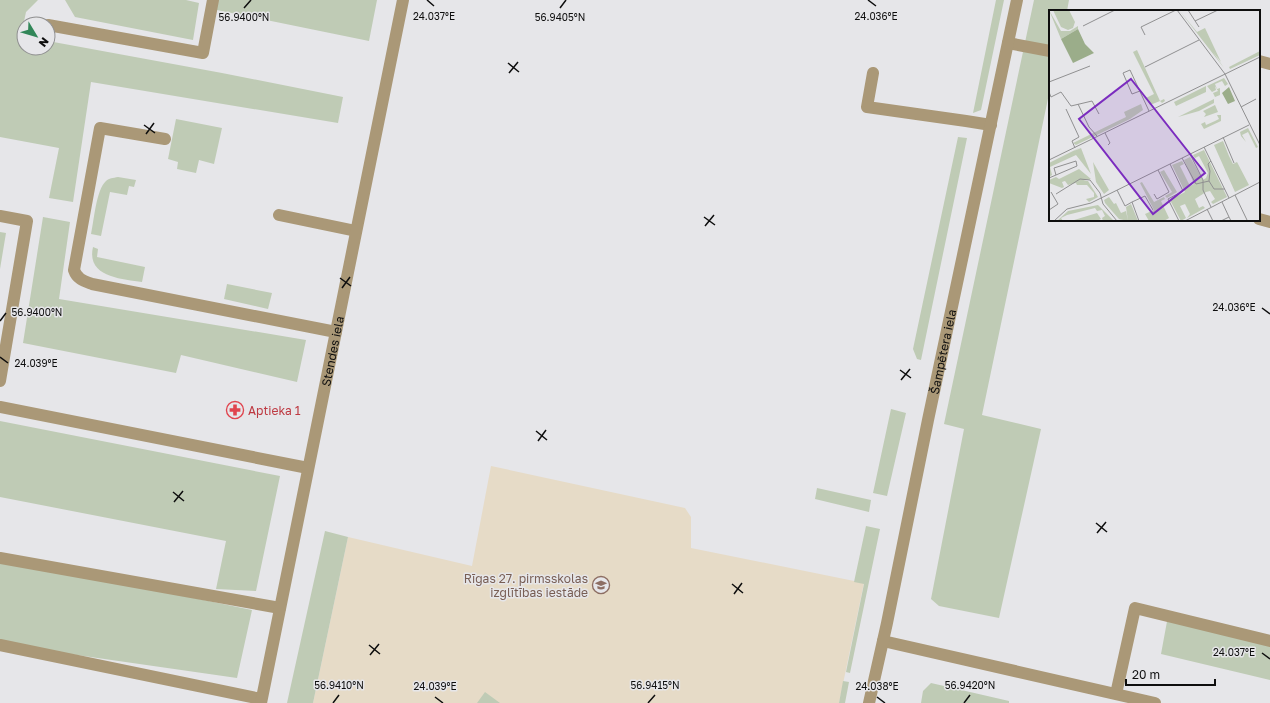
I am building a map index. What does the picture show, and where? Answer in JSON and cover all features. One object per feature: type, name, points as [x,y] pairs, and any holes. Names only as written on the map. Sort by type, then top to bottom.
[{"type":"street","points":[[56,26],[203,53],[214,0]]},
{"type":"street","name":"Stendes iela","points":[[261,701],[403,0]]},
{"type":"street","name":"Šampētera iela","points":[[869,703],[1017,0]]},
{"type":"street","points":[[1008,43],[1049,51]]},
{"type":"street","points":[[1260,61],[1270,64]]},
{"type":"street","points":[[873,73],[867,107],[966,120],[991,125]]},
{"type":"street","points":[[165,139],[100,128],[74,270],[77,276],[82,281],[92,284],[336,332]]},
{"type":"street","points":[[279,215],[356,231]]},
{"type":"street","points":[[0,216],[27,221],[0,381]]},
{"type":"street","points":[[1260,219],[1270,222]]},
{"type":"street","points":[[0,407],[308,468]]},
{"type":"street","points":[[0,558],[280,608]]},
{"type":"street","points":[[1116,694],[1134,608],[1270,642]]},
{"type":"street","points":[[883,641],[1155,703]]},
{"type":"street","points":[[0,645],[261,701]]},
{"type":"shaded area","name":"Rīgas 27. pirmsskolas izglītības iestāde","points":[[491,466],[685,508],[691,517],[691,548],[864,583],[839,703],[313,703],[348,537],[472,566]]},
{"type":"green space","points":[[0,0],[38,0],[26,12],[25,16],[16,16],[16,56],[56,56],[56,42],[343,97],[338,123],[91,82],[73,202],[49,198],[59,148],[0,137]]},
{"type":"green space","points":[[65,0],[186,0],[199,3],[193,40],[75,17]]},
{"type":"green space","points":[[213,0],[377,0],[369,41],[212,9]]},
{"type":"green space","points":[[996,0],[1004,0],[981,110],[973,113]]},
{"type":"green space","points":[[1034,0],[1069,0],[1067,10],[1049,10],[1049,94],[982,415],[1041,429],[999,618],[939,606],[931,599],[964,429],[944,424]]},
{"type":"green space","points":[[176,119],[222,128],[214,164],[199,160],[196,173],[177,169],[178,162],[168,159]]},
{"type":"green space","points":[[958,137],[967,138],[921,360],[917,359],[913,349]]},
{"type":"green space","points":[[118,177],[136,180],[134,187],[129,186],[127,195],[110,192],[101,236],[91,234],[100,191],[108,179]]},
{"type":"green space","points":[[43,217],[70,222],[59,299],[306,340],[297,382],[181,355],[176,373],[23,343]]},
{"type":"green space","points":[[0,232],[6,233],[0,269]]},
{"type":"green space","points":[[93,247],[98,249],[97,257],[145,267],[142,282],[116,278],[107,275],[100,270],[95,265],[92,257]]},
{"type":"green space","points":[[227,284],[272,293],[268,309],[224,299]]},
{"type":"green space","points":[[891,409],[906,413],[887,496],[873,493]]},
{"type":"green space","points":[[0,421],[280,476],[256,591],[216,589],[226,541],[0,497]]},
{"type":"green space","points":[[817,488],[871,500],[869,512],[815,499]]},
{"type":"green space","points":[[866,526],[880,529],[850,673],[846,672],[864,584],[854,582]]},
{"type":"green space","points":[[325,531],[348,537],[313,703],[287,703]]},
{"type":"green space","points":[[0,558],[252,610],[237,678],[0,644]]},
{"type":"green space","points":[[1168,616],[1270,641],[1270,680],[1161,654]]},
{"type":"green space","points":[[843,681],[849,682],[845,703],[839,703]]},
{"type":"green space","points":[[931,683],[1009,701],[1009,703],[921,703],[923,691]]},
{"type":"green space","points":[[485,692],[500,703],[477,703]]},
{"type":"place","name":"Aptieka 1","points":[[235,410]]},
{"type":"place","name":"Rīgas 27. pirmsskolas izglītības iestāde","points":[[601,585]]}]
